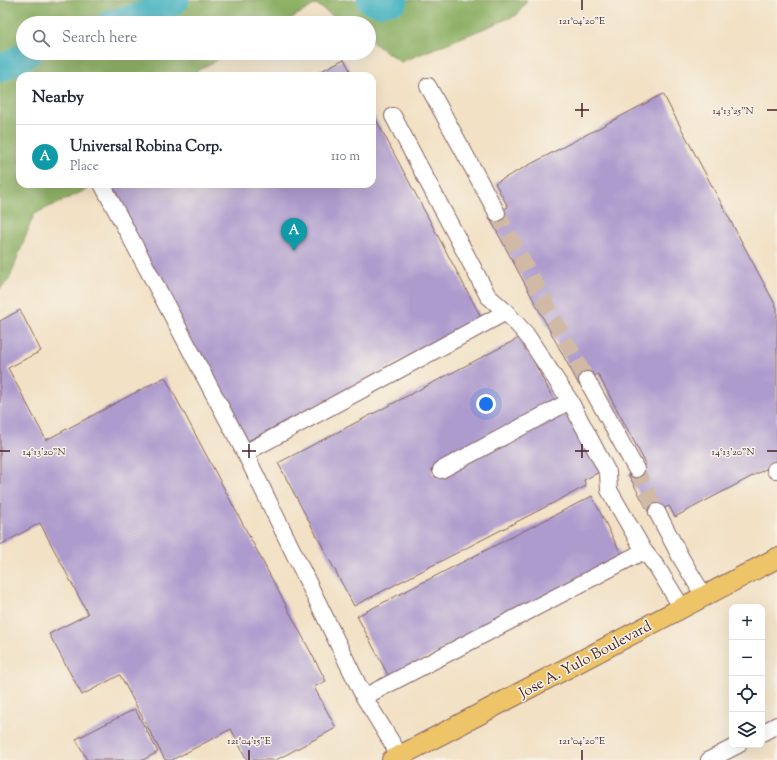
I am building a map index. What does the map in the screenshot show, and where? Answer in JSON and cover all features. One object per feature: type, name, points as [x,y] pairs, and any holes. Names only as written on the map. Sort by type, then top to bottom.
[{"type":"main road","name":"Jose A. Yulo Boulevard","points":[[396,758],[704,596],[775,563]]},
{"type":"street","points":[[428,86],[497,213]]},
{"type":"street","points":[[393,116],[488,296],[506,312],[526,334],[570,401],[608,473],[609,490],[644,551],[657,567],[682,608]]},
{"type":"street","points":[[104,188],[245,453],[396,758]]},
{"type":"street","points":[[245,453],[506,312]]},
{"type":"street","points":[[587,380],[636,470]]},
{"type":"street","points":[[441,470],[570,401]]},
{"type":"street","points":[[657,512],[681,558],[704,596]]},
{"type":"street","points":[[364,696],[644,551]]},
{"type":"street","points":[[765,731],[777,725]]},
{"type":"street","points":[[709,760],[732,748]]},
{"type":"green space","points":[[0,0],[527,0],[517,15],[401,62],[376,45],[376,16],[333,16],[316,4],[295,16],[16,16],[16,60],[217,60],[195,72],[16,72],[16,188],[90,188],[34,214],[9,280],[0,289]]},
{"type":"building","points":[[345,60],[351,72],[320,72]]},
{"type":"building","points":[[663,94],[777,308],[777,463],[675,517],[669,506],[650,515],[628,474],[646,464],[598,374],[579,385],[489,217],[508,207],[495,183]]},
{"type":"building","points":[[376,120],[482,319],[244,443],[108,188],[376,188]]},
{"type":"building","points":[[20,310],[41,351],[8,368],[46,440],[165,377],[326,681],[314,687],[336,728],[276,760],[247,760],[231,729],[172,760],[165,760],[120,675],[82,695],[49,634],[88,614],[40,523],[0,545],[0,321]]},
{"type":"building","points":[[521,337],[556,404],[431,469],[436,478],[572,408],[605,469],[584,480],[586,486],[354,606],[278,463]]},
{"type":"building","points":[[592,496],[623,558],[389,677],[357,616]]},
{"type":"building","points":[[135,709],[158,752],[143,760],[87,760],[76,739]]},
{"type":"waterway","points":[[139,16],[160,11],[176,0]]},
{"type":"waterway","points":[[370,0],[379,3],[395,0]]},
{"type":"waterway","points":[[0,69],[16,60]]},
{"type":"tunnel","points":[[497,213],[587,380]]},
{"type":"tunnel","points":[[636,469],[657,512]]},
{"type":"place","name":"Universal Robina Corp.","points":[[294,251]]}]
